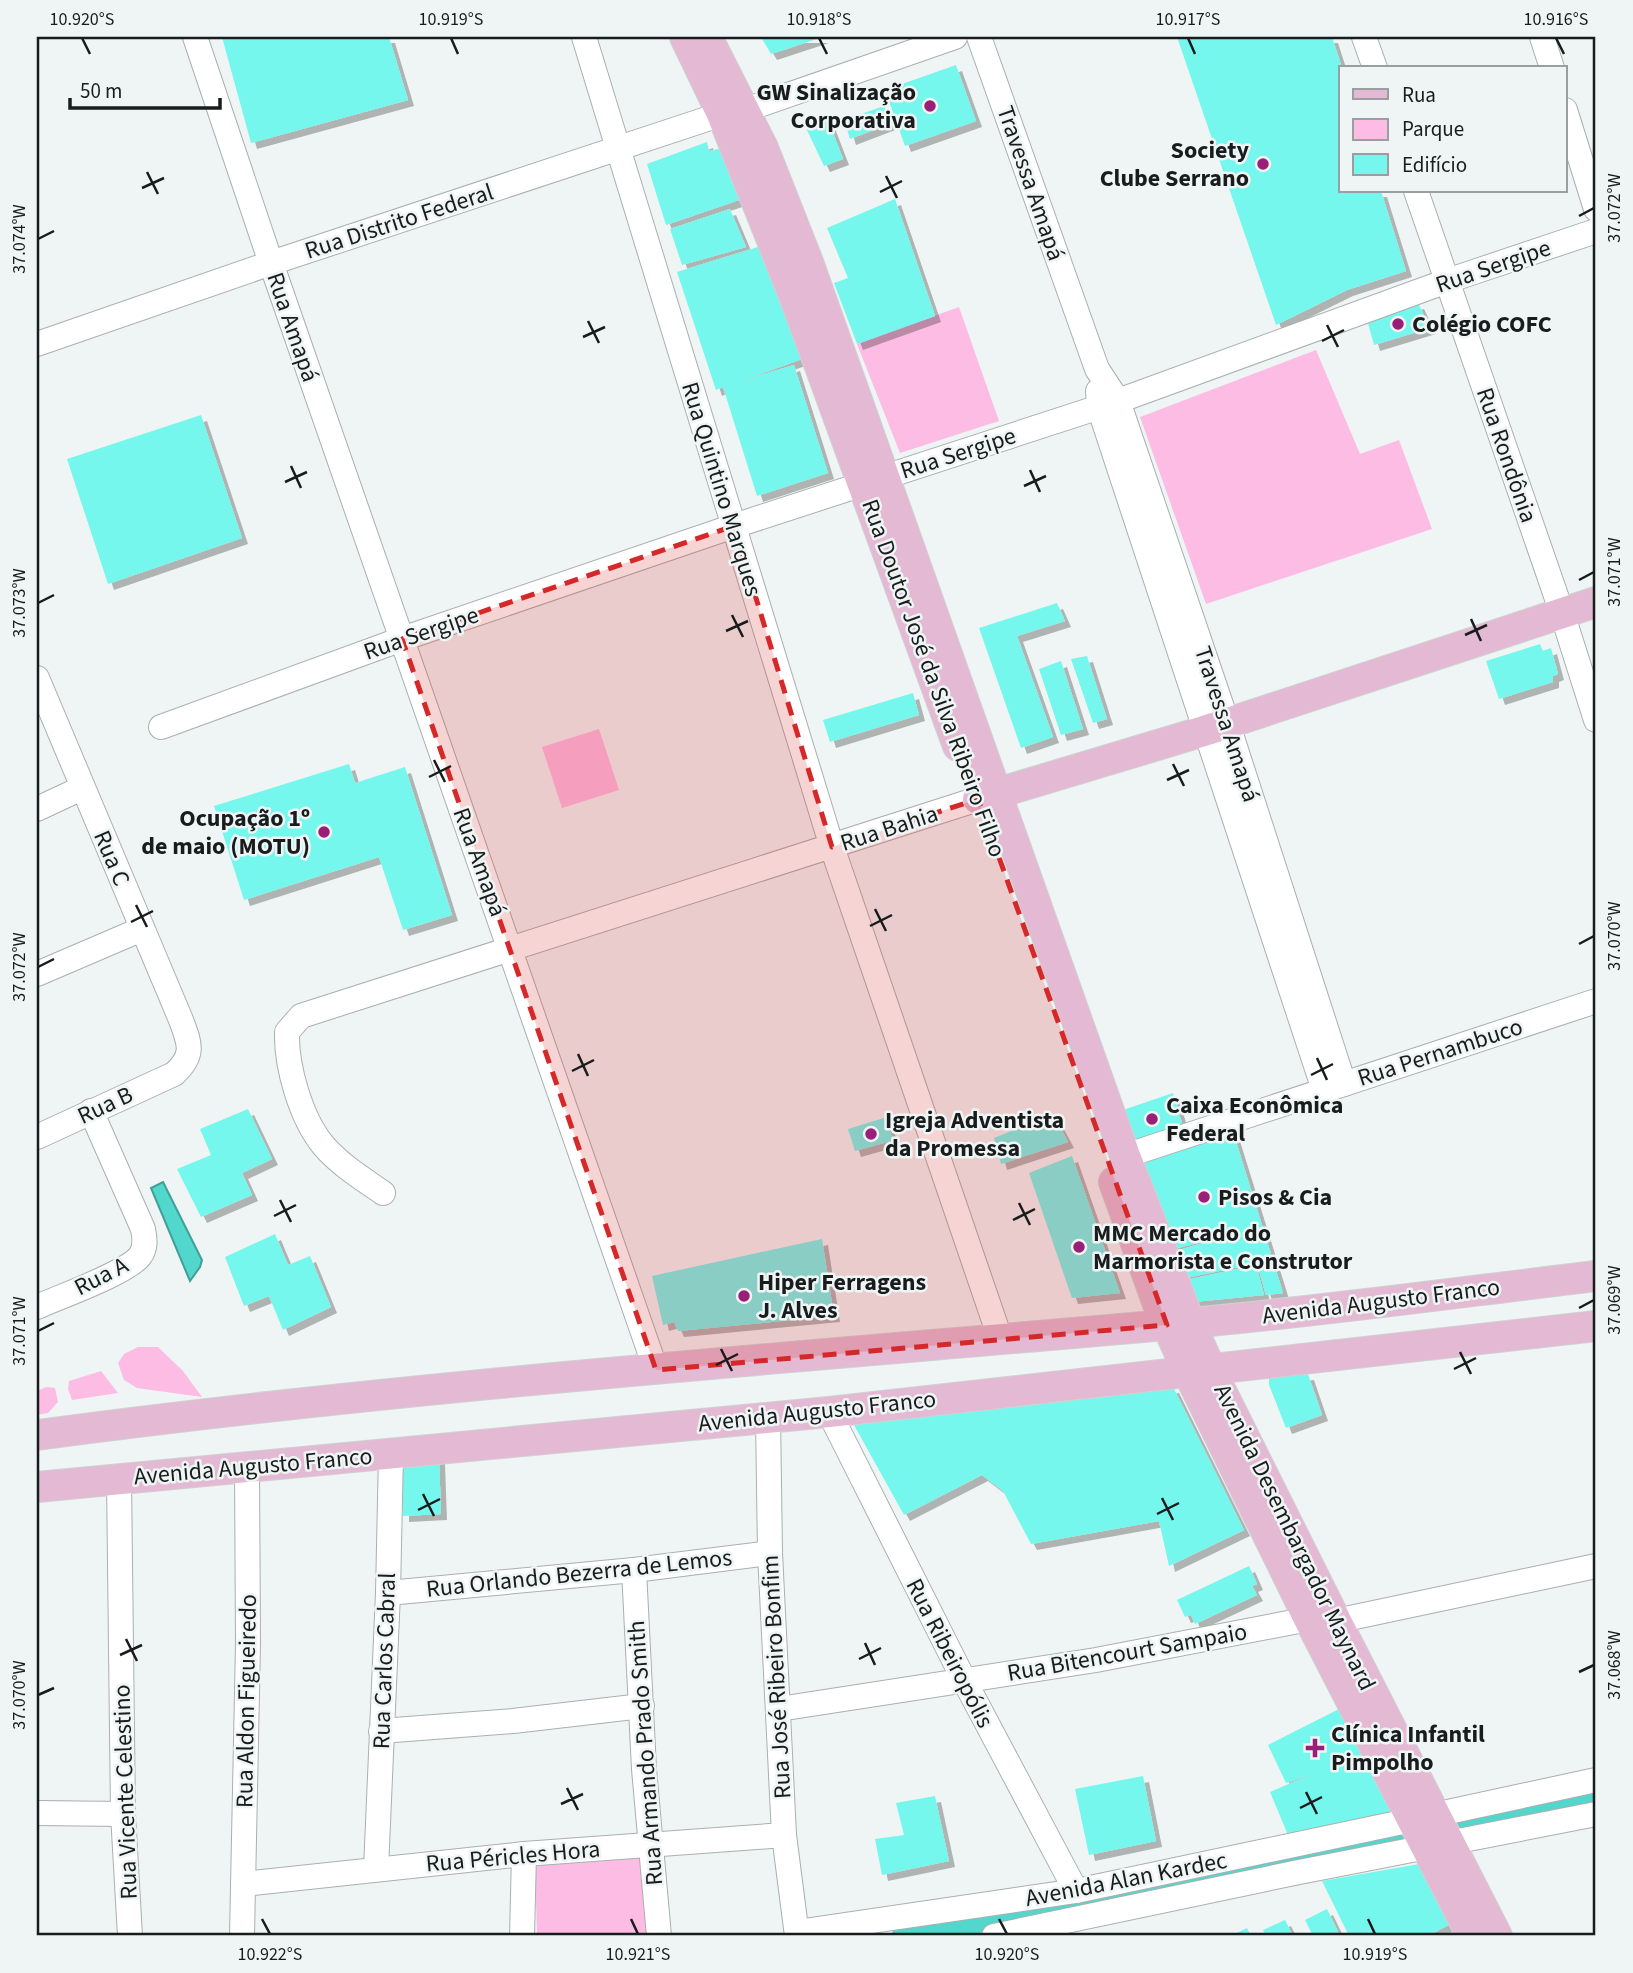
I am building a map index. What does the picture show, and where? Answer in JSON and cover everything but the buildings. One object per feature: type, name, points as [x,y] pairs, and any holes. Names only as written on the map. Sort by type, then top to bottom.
[{"type":"main road","name":"Rua Doutor José da Silva Ribeiro Filho","points":[[685,37],[734,112]]},
{"type":"main road","name":"Rua Doutor José da Silva Ribeiro Filho","points":[[707,37],[875,481],[987,795],[1125,1156],[1178,1324]]},
{"type":"main road","name":"Rua Bahia","points":[[987,795],[1215,727],[1596,602]]},
{"type":"main road","name":"Rua Doutor José da Silva Ribeiro Filho","points":[[987,795],[1048,1000],[1178,1324]]},
{"type":"main road","name":"Avenida Augusto Franco","points":[[37,1435],[229,1410],[1000,1338],[1178,1324],[1596,1276]]},
{"type":"main road","name":"Avenida Desembargador Maynard","points":[[1178,1324],[1322,1620],[1437,1845],[1497,1936]]},
{"type":"main road","name":"Avenida Augusto Franco","points":[[37,1487],[829,1412],[1596,1326]]},
{"type":"main road","name":"Avenida Desembargador Maynard","points":[[1437,1845],[1472,1936]]},
{"type":"street","name":"Rua Amapá","points":[[195,37],[656,1370]]},
{"type":"street","name":"Rua Quintino Marques","points":[[584,37],[832,847],[1000,1338]]},
{"type":"street","name":"Rua Distrito Federal","points":[[37,344],[271,263],[955,37]]},
{"type":"street","name":"Travessa Amapá","points":[[979,37],[1097,369],[1334,1087]]},
{"type":"street","points":[[1364,37],[1374,66]]},
{"type":"street","points":[[1542,37],[1551,66]]},
{"type":"street","points":[[1566,113],[1596,209]]},
{"type":"street","name":"Rua Rondônia","points":[[1416,192],[1562,613],[1596,720]]},
{"type":"street","name":"Rua Sergipe","points":[[161,727],[402,639],[734,526],[1108,404],[1447,281],[1596,231]]},
{"type":"street","name":"Rua C","points":[[37,678],[188,1039],[186,1063],[174,1074]]},
{"type":"street","points":[[37,808],[82,789]]},
{"type":"street","name":"Rua Bahia","points":[[383,1193],[343,1164],[323,1145],[310,1124],[296,1090],[286,1048],[287,1032],[302,1016],[987,795]]},
{"type":"street","points":[[37,974],[142,929]]},
{"type":"street","name":"Rua Pernambuco","points":[[1125,1156],[1596,1001]]},
{"type":"street","name":"Rua B","points":[[37,1137],[174,1074]]},
{"type":"street","name":"Rua A","points":[[37,1307],[134,1262],[144,1247],[143,1229],[91,1111]]},
{"type":"street","name":"Rua Ribeiropólis","points":[[829,1412],[964,1680],[1076,1891]]},
{"type":"street","name":"Rua José Ribeiro Bonfim","points":[[768,1416],[770,1553],[784,1835],[797,1934]]},
{"type":"street","name":"Rua Carlos Cabral","points":[[376,1869],[391,1453]]},
{"type":"street","name":"Rua Aldon Figueiredo","points":[[243,1936],[248,1643],[247,1467]]},
{"type":"street","name":"Rua Vicente Celestino","points":[[119,1479],[122,1814],[130,1936]]},
{"type":"street","name":"Rua Orlando Bezerra de Lemos","points":[[388,1593],[634,1570],[770,1553]]},
{"type":"street","name":"Rua Bitencourt Sampaio","points":[[779,1709],[1096,1660],[1322,1620],[1596,1566]]},
{"type":"street","name":"Rua Armando Prado Smith","points":[[634,1570],[650,1843],[659,1936]]},
{"type":"street","points":[[381,1731],[513,1721],[642,1706]]},
{"type":"street","name":"Avenida Alan Kardec","points":[[797,1934],[1076,1891],[1596,1780]]},
{"type":"street","points":[[37,1813],[122,1814]]},
{"type":"street","name":"Avenida Alan Kardec","points":[[994,1936],[1090,1927],[1299,1872],[1596,1814]]},
{"type":"street","name":"Rua Péricles Hora","points":[[243,1884],[524,1854],[784,1835]]},
{"type":"street","points":[[522,1936],[524,1854]]},
{"type":"highlighted area","points":[[734,526],[832,847],[978,799],[1167,1325],[656,1370],[402,639]]},
{"type":"green space","points":[[959,307],[999,421],[900,453],[857,344]]},
{"type":"green space","points":[[1316,350],[1360,454],[1399,440],[1432,529],[1206,604],[1140,417]]},
{"type":"green space","points":[[599,729],[619,790],[562,808],[542,747]]},
{"type":"green space","points":[[138,1347],[158,1347],[183,1371],[202,1397],[137,1388],[124,1380],[118,1363],[124,1354]]},
{"type":"green space","points":[[101,1371],[118,1393],[72,1400],[68,1389],[69,1381]]},
{"type":"green space","points":[[46,1387],[55,1388],[58,1402],[48,1413],[37,1415],[37,1391]]},
{"type":"green space","points":[[647,1857],[654,1936],[537,1936],[535,1862]]},
{"type":"water","points":[[163,1182],[202,1260],[190,1281],[151,1188]]},
{"type":"waterway","points":[[1466,1825],[1596,1798]]},
{"type":"waterway","points":[[902,1936],[1083,1904],[1405,1837]]},
{"type":"place","name":"GW Sinalização Corporativa","points":[[930,106]]},
{"type":"place","name":"Society Clube Serrano","points":[[1263,164]]},
{"type":"place","name":"Colégio COFC","points":[[1398,324]]},
{"type":"place","name":"Ocupação 1º de maio (MOTU)","points":[[324,832]]},
{"type":"place","name":"Caixa Econômica Federal","points":[[1152,1119]]},
{"type":"place","name":"Igreja Adventista da Promessa","points":[[871,1134]]},
{"type":"place","name":"Pisos & Cia","points":[[1204,1197]]},
{"type":"place","name":"MMC Mercado do Marmorista e Construtor","points":[[1079,1247]]},
{"type":"place","name":"Hiper Ferragens J. Alves","points":[[744,1296]]},
{"type":"place","name":"Clínica Infantil Pimpolho","points":[[1315,1748]]}]
